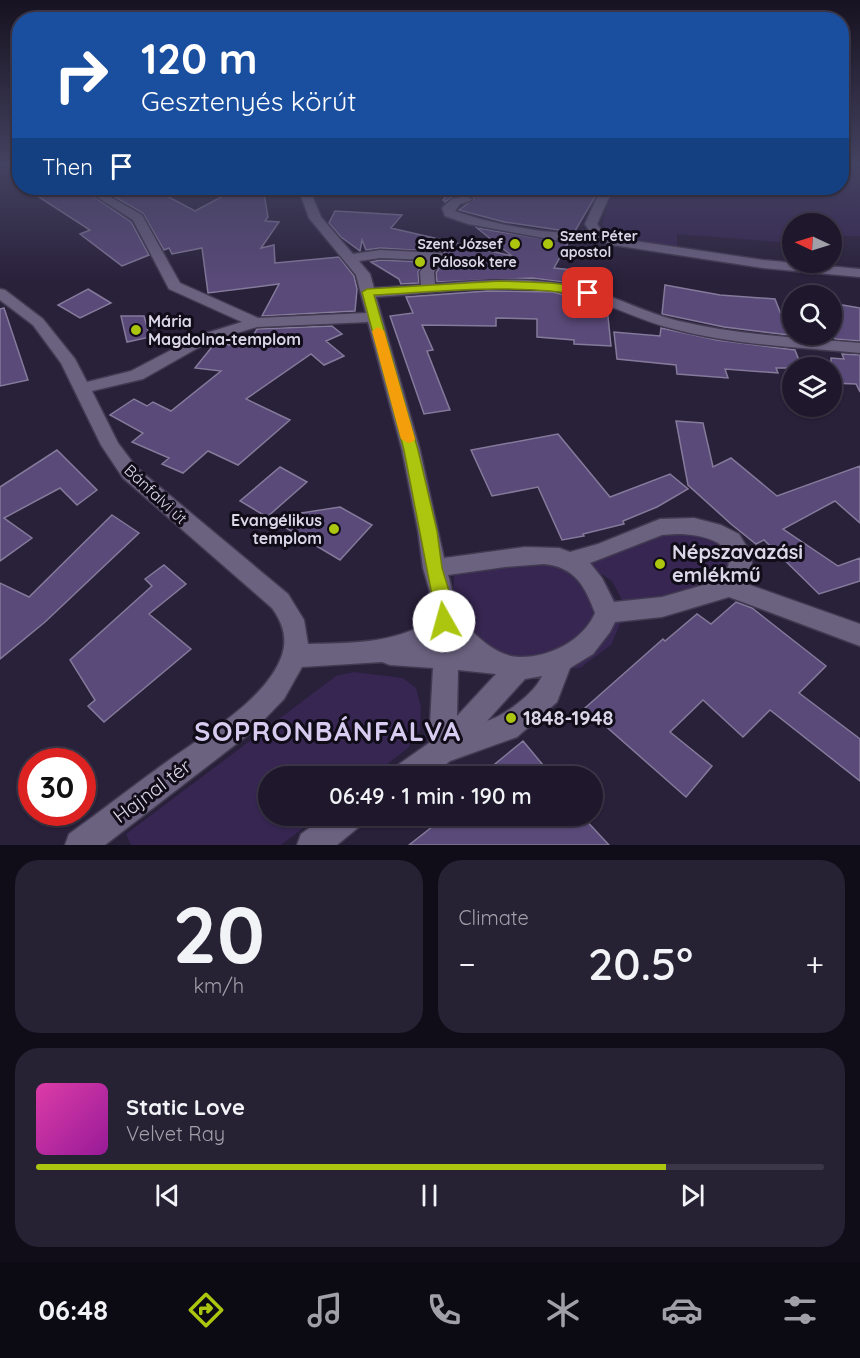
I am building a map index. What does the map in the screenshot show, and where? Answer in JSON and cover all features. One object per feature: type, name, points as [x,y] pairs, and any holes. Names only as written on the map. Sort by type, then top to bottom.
[{"type":"street","points":[[117,205],[138,218],[174,286],[256,323]]},
{"type":"street","points":[[310,205],[315,218],[363,274],[411,450],[429,531],[434,568],[443,601],[452,624],[460,635],[491,661]]},
{"type":"street","points":[[451,205],[448,208],[449,213],[468,220],[560,237],[599,236],[613,241],[763,264],[860,273]]},
{"type":"street","points":[[599,205],[591,224],[599,236]]},
{"type":"street","points":[[350,258],[380,254],[437,256],[427,272],[429,290]]},
{"type":"street","points":[[367,292],[500,285],[555,287],[588,293],[673,325],[768,340],[860,348]]},
{"type":"street","name":"Bánfalvi út","points":[[0,292],[46,331],[69,362],[84,388],[110,445],[130,473],[280,601],[292,616],[297,635],[294,656]]},
{"type":"street","points":[[84,388],[137,375],[206,338],[256,323],[374,317]]},
{"type":"street","points":[[434,568],[524,555],[571,560],[603,551],[660,527],[694,526],[714,531],[731,540],[739,552],[741,564],[736,577],[729,586],[662,607],[607,614]]},
{"type":"street","points":[[294,656],[380,652],[491,661],[518,669],[560,661],[584,646],[602,625],[607,614],[596,586],[571,560]]},
{"type":"street","points":[[729,586],[860,635]]},
{"type":"street","points":[[380,652],[410,644],[432,632],[443,601]]},
{"type":"street","points":[[442,750],[446,659],[443,601]]},
{"type":"street","name":"Hajnal tér","points":[[80,845],[247,718],[281,682],[294,656]]},
{"type":"street","points":[[442,750],[507,728],[548,693],[560,661]]},
{"type":"street","points":[[420,766],[442,750],[518,669]]},
{"type":"street","points":[[312,845],[338,826]]},
{"type":"shaded area","points":[[607,205],[860,205],[860,236],[842,236],[842,213],[782,213],[781,242],[677,234],[677,247],[647,244],[617,236],[602,224]]},
{"type":"shaded area","points":[[671,530],[743,542],[738,588],[629,613],[612,581],[583,562],[613,554]]},
{"type":"shaded area","points":[[526,557],[579,565],[606,582],[624,615],[611,645],[580,668],[529,672],[475,639],[453,605],[454,576],[475,565]]},
{"type":"shaded area","points":[[354,672],[403,678],[416,688],[421,707],[420,730],[407,749],[385,766],[258,766],[258,826],[306,826],[281,845],[131,845],[126,834],[336,676]]},
{"type":"building","points":[[52,205],[107,205],[131,222],[149,255],[122,266],[80,234],[90,230]]},
{"type":"building","points":[[130,205],[185,205],[195,211],[205,205],[266,205],[268,217],[265,221],[279,222],[261,248],[274,245],[275,263],[339,257],[354,276],[357,289],[355,311],[262,316],[279,284],[208,293],[202,248],[172,254],[169,248],[164,250],[143,213]]},
{"type":"building","points":[[465,205],[590,205],[575,231],[504,222],[459,210]]},
{"type":"building","points":[[335,211],[402,215],[391,228],[512,256],[477,228],[568,243],[554,268],[603,273],[605,293],[570,283],[532,278],[437,282],[436,273],[446,257],[444,252],[380,248],[366,250],[362,240],[360,251],[341,237],[329,223]]},
{"type":"building","points":[[380,260],[424,262],[418,272],[419,283],[401,284],[399,279],[371,262]]},
{"type":"building","points":[[665,285],[720,295],[775,299],[782,317],[782,334],[724,327],[662,314]]},
{"type":"building","points":[[88,289],[111,303],[80,318],[58,305]]},
{"type":"building","points":[[487,291],[553,292],[607,307],[611,346],[574,344],[574,340],[537,337],[537,319],[496,318],[496,326],[422,325],[433,350],[427,351],[450,410],[424,414],[390,316],[413,313],[406,297]]},
{"type":"building","points":[[842,305],[860,308],[860,341],[842,340]]},
{"type":"building","points":[[4,308],[28,380],[0,386],[0,309]]},
{"type":"building","name":"Mária Magdolna-templom","points":[[121,316],[144,316],[150,337],[127,342]]},
{"type":"building","points":[[332,326],[342,334],[326,341],[344,356],[324,365],[311,354],[246,399],[290,420],[238,465],[208,451],[183,473],[162,464],[169,458],[132,442],[143,433],[110,415],[134,399],[147,406],[153,402],[171,411],[221,371],[195,368],[215,343],[246,347],[257,329]]},
{"type":"building","points":[[661,328],[717,340],[795,350],[798,357],[782,357],[782,368],[776,368],[778,373],[725,369],[728,378],[677,374],[676,365],[617,359],[614,332],[660,336]]},
{"type":"building","points":[[842,354],[860,355],[860,392],[856,384],[842,383],[842,359],[844,359]]},
{"type":"building","points":[[676,421],[703,423],[713,467],[731,458],[777,496],[860,466],[860,523],[835,501],[783,529],[838,566],[860,558],[860,581],[819,594],[764,540],[756,544],[731,524],[688,485]]},
{"type":"building","points":[[558,434],[610,497],[670,474],[688,489],[657,507],[623,521],[624,524],[562,540],[538,487],[492,496],[471,450]]},
{"type":"building","points":[[57,450],[97,490],[77,505],[60,488],[4,518],[32,538],[0,561],[0,487]]},
{"type":"building","points":[[280,467],[307,482],[267,517],[240,501]]},
{"type":"building","name":"Evangélikus templom","points":[[340,507],[372,525],[340,560],[269,518]]},
{"type":"building","points":[[112,515],[139,533],[45,622],[0,659],[0,583],[29,597]]},
{"type":"building","points":[[164,565],[186,584],[149,614],[191,649],[104,722],[88,706],[95,700],[70,660],[152,586],[145,579]]},
{"type":"building","points":[[736,602],[752,608],[826,666],[799,693],[860,739],[860,781],[770,710],[743,737],[703,700],[670,732],[712,766],[686,797],[585,708],[663,639],[665,641],[697,614],[711,624]]},
{"type":"building","points":[[523,741],[544,766],[492,766]]},
{"type":"building","points":[[433,826],[591,826],[609,845],[409,845]]},
{"type":"slow traffic","points":[[378,331],[408,439]]},
{"type":"place","name":"Szent József","points":[[515,244]]},
{"type":"place","name":"Szent Péter apostol","points":[[548,244]]},
{"type":"place","name":"Pálosok tere","points":[[420,262]]},
{"type":"place","name":"Mária Magdolna-templom","points":[[136,330]]},
{"type":"place","name":"Evangélikus templom","points":[[334,529]]},
{"type":"place","name":"Népszavazási emlékmű","points":[[660,564]]},
{"type":"place","name":"1848-1948","points":[[511,718]]},
{"type":"district","name":"SOPRONBÁNFALVA","points":[[328,732]]},
{"type":"route","points":[[444,621],[443,601],[434,568],[429,531],[411,450],[367,292],[532,285],[588,293]]}]
